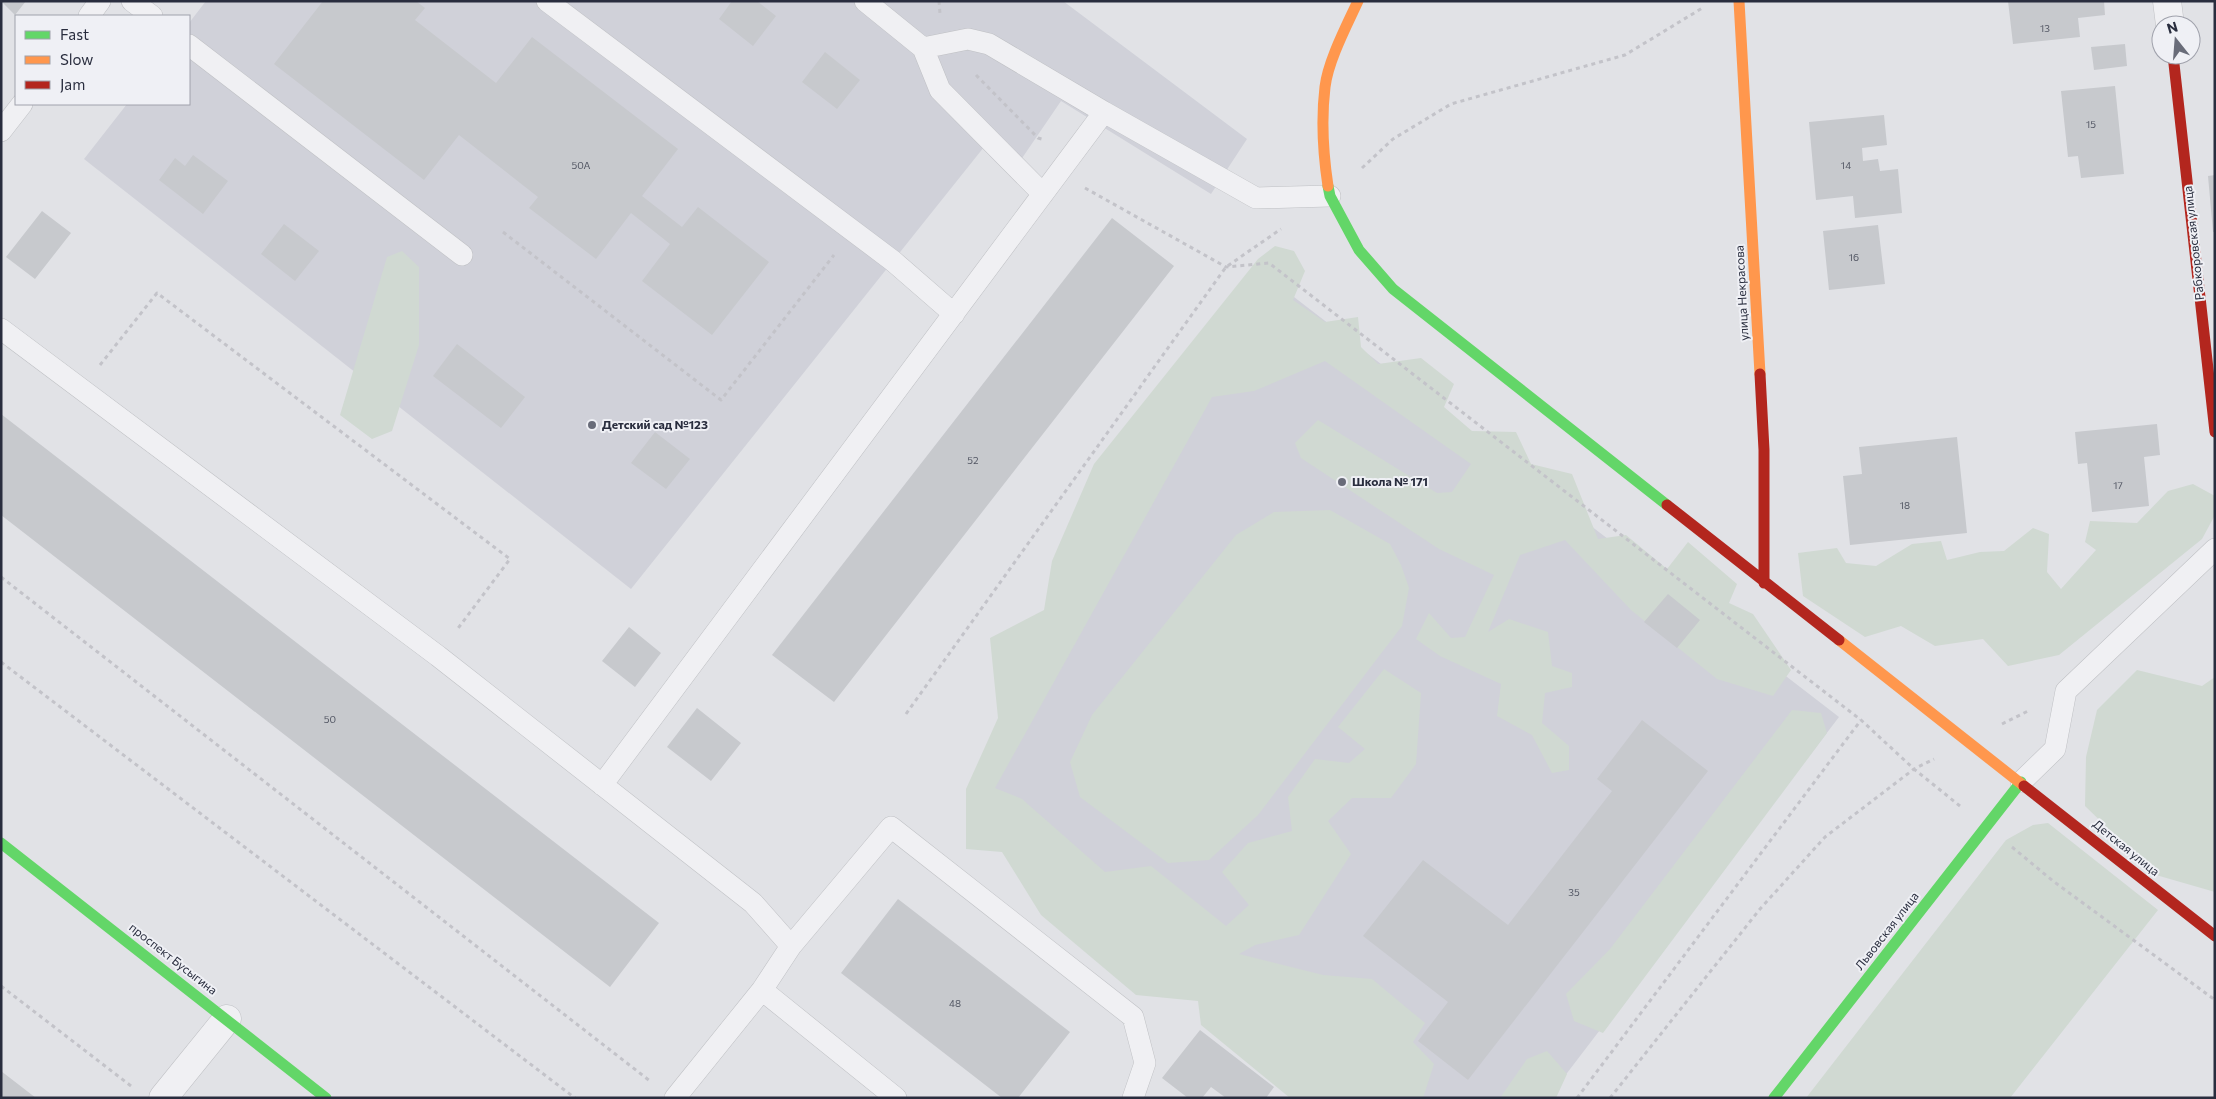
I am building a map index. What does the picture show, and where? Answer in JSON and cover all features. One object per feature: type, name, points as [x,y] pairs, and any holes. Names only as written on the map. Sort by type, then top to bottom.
[{"type":"street","points":[[1330,196],[1322,143],[1325,85],[1343,34],[1358,1]]},
{"type":"street","name":"улица Некрасова","points":[[1739,1],[1764,450],[1764,583]]},
{"type":"street","points":[[2167,1],[2169,15]]},
{"type":"street","name":"Рабкоровская улица","points":[[2174,65],[2215,432]]},
{"type":"street","name":"Детская улица","points":[[1330,196],[1359,250],[1392,289],[1764,583],[1840,639],[2215,936]]},
{"type":"street","name":"Львовская улица","points":[[1774,1098],[2021,782]]},
{"type":"street","name":"проспект Бусыгина","points":[[1,843],[326,1098]]},
{"type":"street","points":[[151,1095],[227,1019]]},
{"type":"lane","points":[[90,15],[100,1]]},
{"type":"lane","points":[[132,1],[151,15]]},
{"type":"lane","points":[[547,1],[893,261],[954,314]]},
{"type":"lane","points":[[866,1],[923,48],[940,90],[1043,194]]},
{"type":"lane","points":[[923,48],[968,39],[989,44],[1256,198],[1330,196]]},
{"type":"lane","points":[[190,46],[462,255]]},
{"type":"lane","points":[[1,131],[21,105]]},
{"type":"lane","points":[[602,785],[1104,112]]},
{"type":"lane","points":[[1,329],[438,656],[753,903],[792,946]]},
{"type":"lane","points":[[2021,782],[2055,748],[2066,691],[2215,549]]},
{"type":"lane","points":[[675,1098],[762,990],[792,946],[891,827],[1133,1018],[1145,1063],[1133,1098]]},
{"type":"lane","points":[[762,990],[896,1098]]},
{"type":"path","points":[[939,1],[941,33],[957,58],[1038,138],[1077,149]]},
{"type":"path","points":[[906,714],[1226,267],[1330,196],[1393,139],[1451,104],[1625,55],[1697,13],[1711,1]]},
{"type":"path","points":[[1058,173],[1226,267],[1269,263],[1860,720],[1914,769],[2053,881],[2215,1000]]},
{"type":"path","points":[[503,232],[721,400],[852,231]]},
{"type":"path","points":[[82,389],[157,294],[204,329],[510,559],[438,656]]},
{"type":"path","points":[[1,577],[657,1086]]},
{"type":"path","points":[[1,662],[575,1098]]},
{"type":"path","points":[[1577,1098],[1860,720]]},
{"type":"path","points":[[1610,1098],[1760,909],[1825,837]]},
{"type":"path","points":[[1,986],[151,1095]]},
{"type":"shaded area","name":"Детский сад №123","points":[[206,1],[1063,1],[1247,139],[1211,194],[1061,101],[1014,170],[984,147],[631,589],[84,159],[126,105],[190,105],[190,22]]},
{"type":"shaded area","points":[[1275,246],[1294,251],[1305,271],[1293,300],[1325,322],[1358,317],[1361,347],[1378,364],[1421,358],[1454,384],[1444,407],[1472,431],[1516,432],[1531,464],[1572,474],[1598,539],[1626,535],[1667,569],[1688,542],[1737,584],[1729,603],[1753,614],[1791,670],[1773,696],[1717,679],[1631,610],[1565,540],[1520,555],[1488,632],[1509,619],[1548,632],[1552,666],[1572,673],[1572,687],[1545,693],[1542,723],[1569,746],[1569,770],[1552,773],[1532,735],[1497,716],[1501,684],[1440,656],[1416,639],[1429,613],[1451,638],[1465,637],[1494,575],[1439,549],[1301,458],[1295,443],[1318,420],[1437,493],[1452,492],[1471,464],[1325,361],[1254,391],[1212,397],[995,788],[1022,799],[1105,872],[1151,866],[1226,926],[1249,905],[1222,872],[1248,843],[1292,831],[1288,797],[1315,759],[1349,763],[1365,749],[1338,727],[1384,669],[1421,693],[1416,764],[1391,798],[1352,798],[1328,821],[1351,854],[1299,935],[1255,945],[1239,954],[1323,975],[1372,979],[1425,1023],[1413,1042],[1434,1064],[1423,1098],[1290,1098],[1201,1025],[1198,1001],[1136,995],[1041,915],[1002,852],[966,849],[966,789],[998,718],[990,638],[1044,610],[1052,561],[1094,464],[1258,259]]},
{"type":"shaded area","points":[[402,251],[419,267],[419,345],[392,431],[372,439],[340,415],[387,257]]},
{"type":"shaded area","name":"Школа № 171","points":[[1264,274],[1839,717],[1548,1098],[1339,1098],[974,805]]},
{"type":"shaded area","points":[[2193,484],[2215,496],[2215,515],[2202,539],[2059,655],[2008,666],[1983,639],[1935,646],[1901,626],[1865,637],[1803,596],[1798,553],[1837,548],[1846,563],[1876,566],[1912,544],[1941,541],[1947,560],[1980,552],[2004,551],[2033,528],[2049,534],[2047,572],[2061,589],[2096,550],[2085,542],[2090,521],[2137,523],[2168,491]]},
{"type":"shaded area","points":[[1330,510],[1390,544],[1401,565],[1409,588],[1402,626],[1258,815],[1209,860],[1168,863],[1080,797],[1070,762],[1092,715],[1236,535],[1274,512]]},
{"type":"shaded area","points":[[2137,670],[2202,686],[2215,677],[2215,892],[2156,875],[2085,806],[2086,757],[2097,710]]},
{"type":"shaded area","points":[[1792,710],[1821,713],[1827,733],[1603,1033],[1574,1021],[1566,994],[1610,949]]},
{"type":"shaded area","points":[[2048,823],[2158,910],[2010,1098],[1806,1098],[2006,840],[2033,825]]},
{"type":"shaded area","points":[[1547,1051],[1567,1074],[1556,1098],[1500,1098],[1527,1059]]},
{"type":"building","points":[[1,1],[26,1],[15,15]]},
{"type":"building","points":[[323,1],[416,1],[425,8],[415,20],[496,83],[532,37],[678,149],[642,196],[682,227],[698,207],[769,262],[712,335],[642,281],[670,244],[631,213],[596,259],[529,208],[538,197],[459,135],[424,180],[274,64]]},
{"type":"building","points":[[732,1],[757,1],[776,16],[753,46],[719,19]]},
{"type":"building","points":[[2008,1],[2104,1],[2105,15],[2078,18],[2080,37],[2013,44]]},
{"type":"building","points":[[2125,44],[2127,66],[2094,70],[2091,47]]},
{"type":"building","points":[[825,52],[860,80],[837,109],[802,82]]},
{"type":"building","points":[[2115,86],[2124,174],[2081,178],[2078,156],[2068,157],[2061,91]]},
{"type":"building","points":[[1884,115],[1887,145],[1862,148],[1863,161],[1878,159],[1880,171],[1898,169],[1902,213],[1855,218],[1853,196],[1816,200],[1809,122]]},
{"type":"building","points":[[193,155],[228,181],[203,214],[159,180],[175,158],[185,166]]},
{"type":"building","points":[[2215,175],[2215,232],[2213,232],[2208,176]]},
{"type":"building","points":[[42,211],[71,233],[35,279],[6,257]]},
{"type":"building","points":[[1112,218],[1174,266],[834,702],[772,655]]},
{"type":"building","points":[[284,224],[319,251],[295,281],[261,254]]},
{"type":"building","points":[[1878,225],[1885,284],[1829,290],[1823,231]]},
{"type":"building","points":[[457,344],[525,397],[501,428],[433,376]]},
{"type":"building","points":[[1,414],[659,923],[610,987],[1,515]]},
{"type":"building","points":[[2157,424],[2160,455],[2144,457],[2149,506],[2092,512],[2087,463],[2078,464],[2075,432]]},
{"type":"building","points":[[655,432],[690,459],[666,489],[631,463]]},
{"type":"building","points":[[1957,437],[1967,533],[1850,545],[1843,476],[1862,474],[1859,447]]},
{"type":"building","points":[[1668,594],[1700,620],[1677,648],[1644,622]]},
{"type":"building","points":[[629,627],[661,653],[635,687],[602,661]]},
{"type":"building","points":[[697,708],[741,743],[711,781],[667,747]]},
{"type":"building","points":[[1642,720],[1708,771],[1468,1080],[1418,1041],[1448,1002],[1363,936],[1423,860],[1508,925],[1612,791],[1597,779]]},
{"type":"building","points":[[898,899],[1070,1032],[1018,1098],[1002,1098],[841,973]]},
{"type":"building","points":[[1200,1030],[1274,1087],[1266,1098],[1226,1098],[1211,1087],[1202,1098],[1188,1098],[1162,1078]]},
{"type":"building","points":[[1,1071],[36,1098],[1,1098]]},
{"type":"traffic: fast","points":[[1328,186],[1330,196],[1359,250],[1393,289],[1667,505]]},
{"type":"traffic: fast","points":[[1774,1098],[2021,782]]},
{"type":"traffic: fast","points":[[1,843],[326,1098]]},
{"type":"traffic: slow","points":[[1328,186],[1323,136],[1325,87],[1334,55],[1358,1]]},
{"type":"traffic: slow","points":[[1739,1],[1760,374]]},
{"type":"traffic: slow","points":[[1839,640],[2024,786]]},
{"type":"traffic: jam","points":[[2174,65],[2215,432]]},
{"type":"traffic: jam","points":[[1760,374],[1764,450],[1764,583]]},
{"type":"traffic: jam","points":[[1667,505],[1839,640]]},
{"type":"traffic: jam","points":[[2024,786],[2215,936]]},
{"type":"place","name":"Детский сад №123","points":[[592,425]]},
{"type":"place","name":"Школа № 171","points":[[1342,482]]}]
